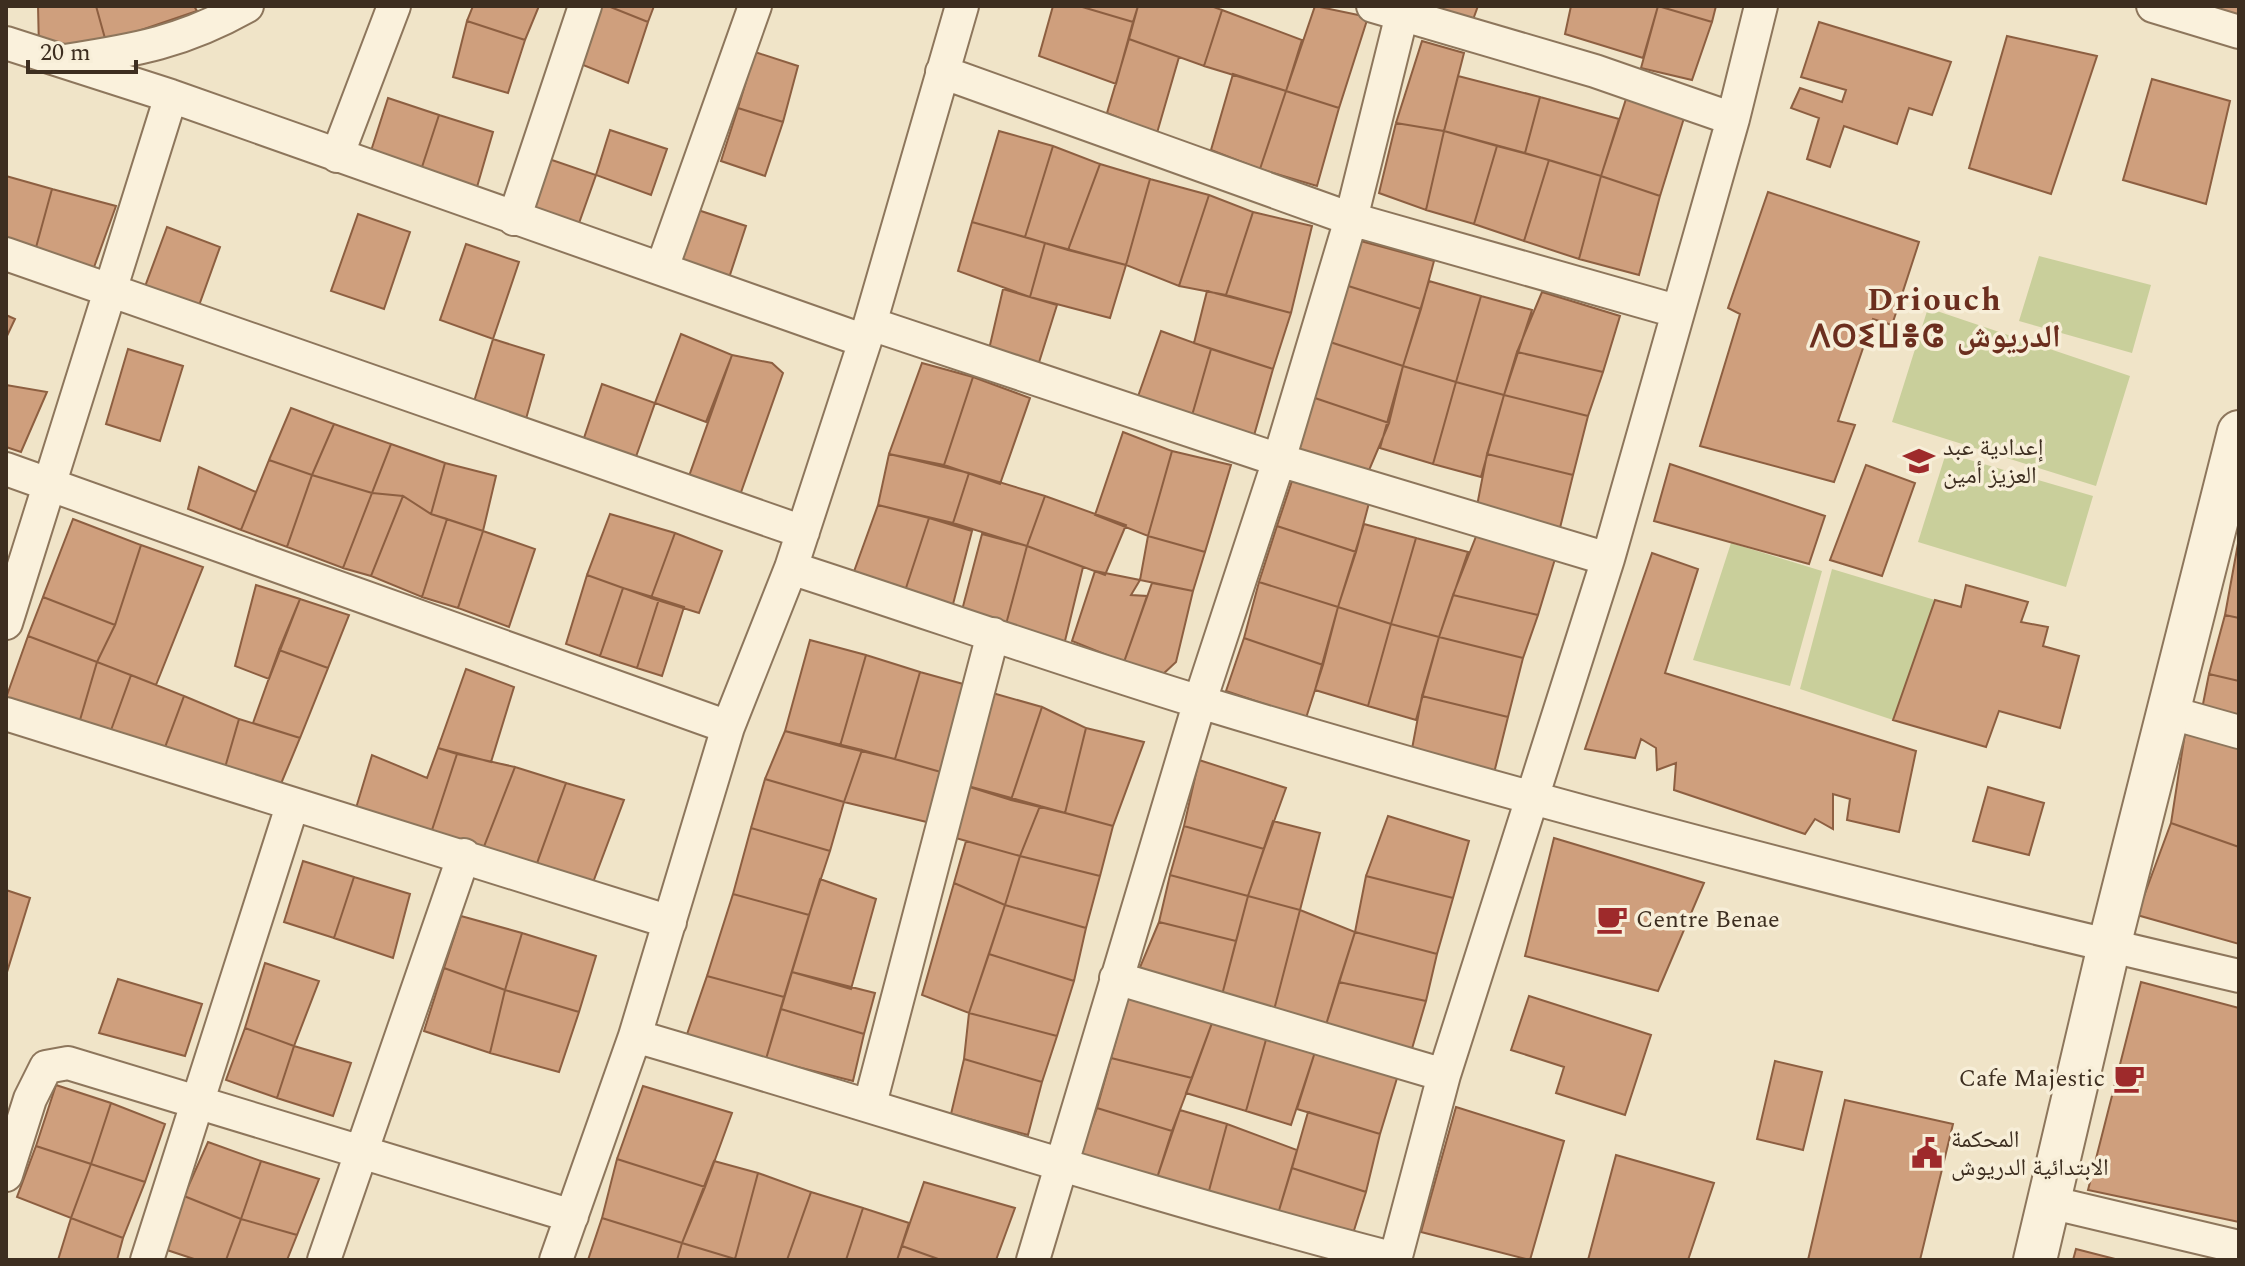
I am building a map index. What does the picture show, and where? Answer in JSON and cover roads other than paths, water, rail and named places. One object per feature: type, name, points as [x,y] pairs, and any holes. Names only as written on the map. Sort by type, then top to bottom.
[{"type":"street","points":[[58,62],[137,50],[202,31],[247,6]]},
{"type":"street","points":[[337,156],[394,6]]},
{"type":"street","points":[[514,219],[585,6]]},
{"type":"street","points":[[662,268],[755,6]]},
{"type":"street","points":[[556,1260],[635,1036],[728,727],[791,568],[868,332],[962,6]]},
{"type":"street","points":[[635,1036],[870,1104],[1226,1216],[1395,1259],[1444,1075],[1608,559],[1733,119],[1761,6]]},
{"type":"street","points":[[2153,6],[2239,32]]},
{"type":"street","points":[[1033,1260],[1200,701],[1279,460],[1351,219],[1393,9],[1595,71],[1733,119]]},
{"type":"street","points":[[6,43],[171,96],[514,219],[662,268],[1608,559]]},
{"type":"street","points":[[942,72],[1351,219],[1676,311]]},
{"type":"street","points":[[6,623],[171,96]]},
{"type":"street","points":[[6,254],[803,532]]},
{"type":"street","points":[[2035,1260],[2168,712],[2234,479],[2239,432]]},
{"type":"street","points":[[6,469],[728,727]]},
{"type":"street","points":[[791,568],[1200,701],[1531,798],[2109,946],[2239,976]]},
{"type":"street","points":[[870,1104],[993,634]]},
{"type":"street","points":[[2168,712],[2239,732]]},
{"type":"street","points":[[6,714],[670,922]]},
{"type":"street","points":[[147,1260],[292,806]]},
{"type":"street","points":[[324,1260],[464,855]]},
{"type":"street","points":[[1116,978],[1444,1075]]},
{"type":"street","points":[[6,1175],[30,1099],[46,1067],[68,1063],[572,1216]]},
{"type":"street","points":[[2049,1202],[2239,1247]]},
{"type":"place","name":"إعدادية عبد العزيز أمين","points":[[1919,461]]},
{"type":"place","name":"Centre Benae","points":[[1612,919]]},
{"type":"place","name":"Cafe Majestic","points":[[2129,1078]]},
{"type":"place","name":"المحكمة الابتدائية الدريوش","points":[[1927,1153]]},
{"type":"district","name":"Driouch ⴷⵔⵉⵡⴻⵛ الدريوش","points":[[1935,318]]}]
